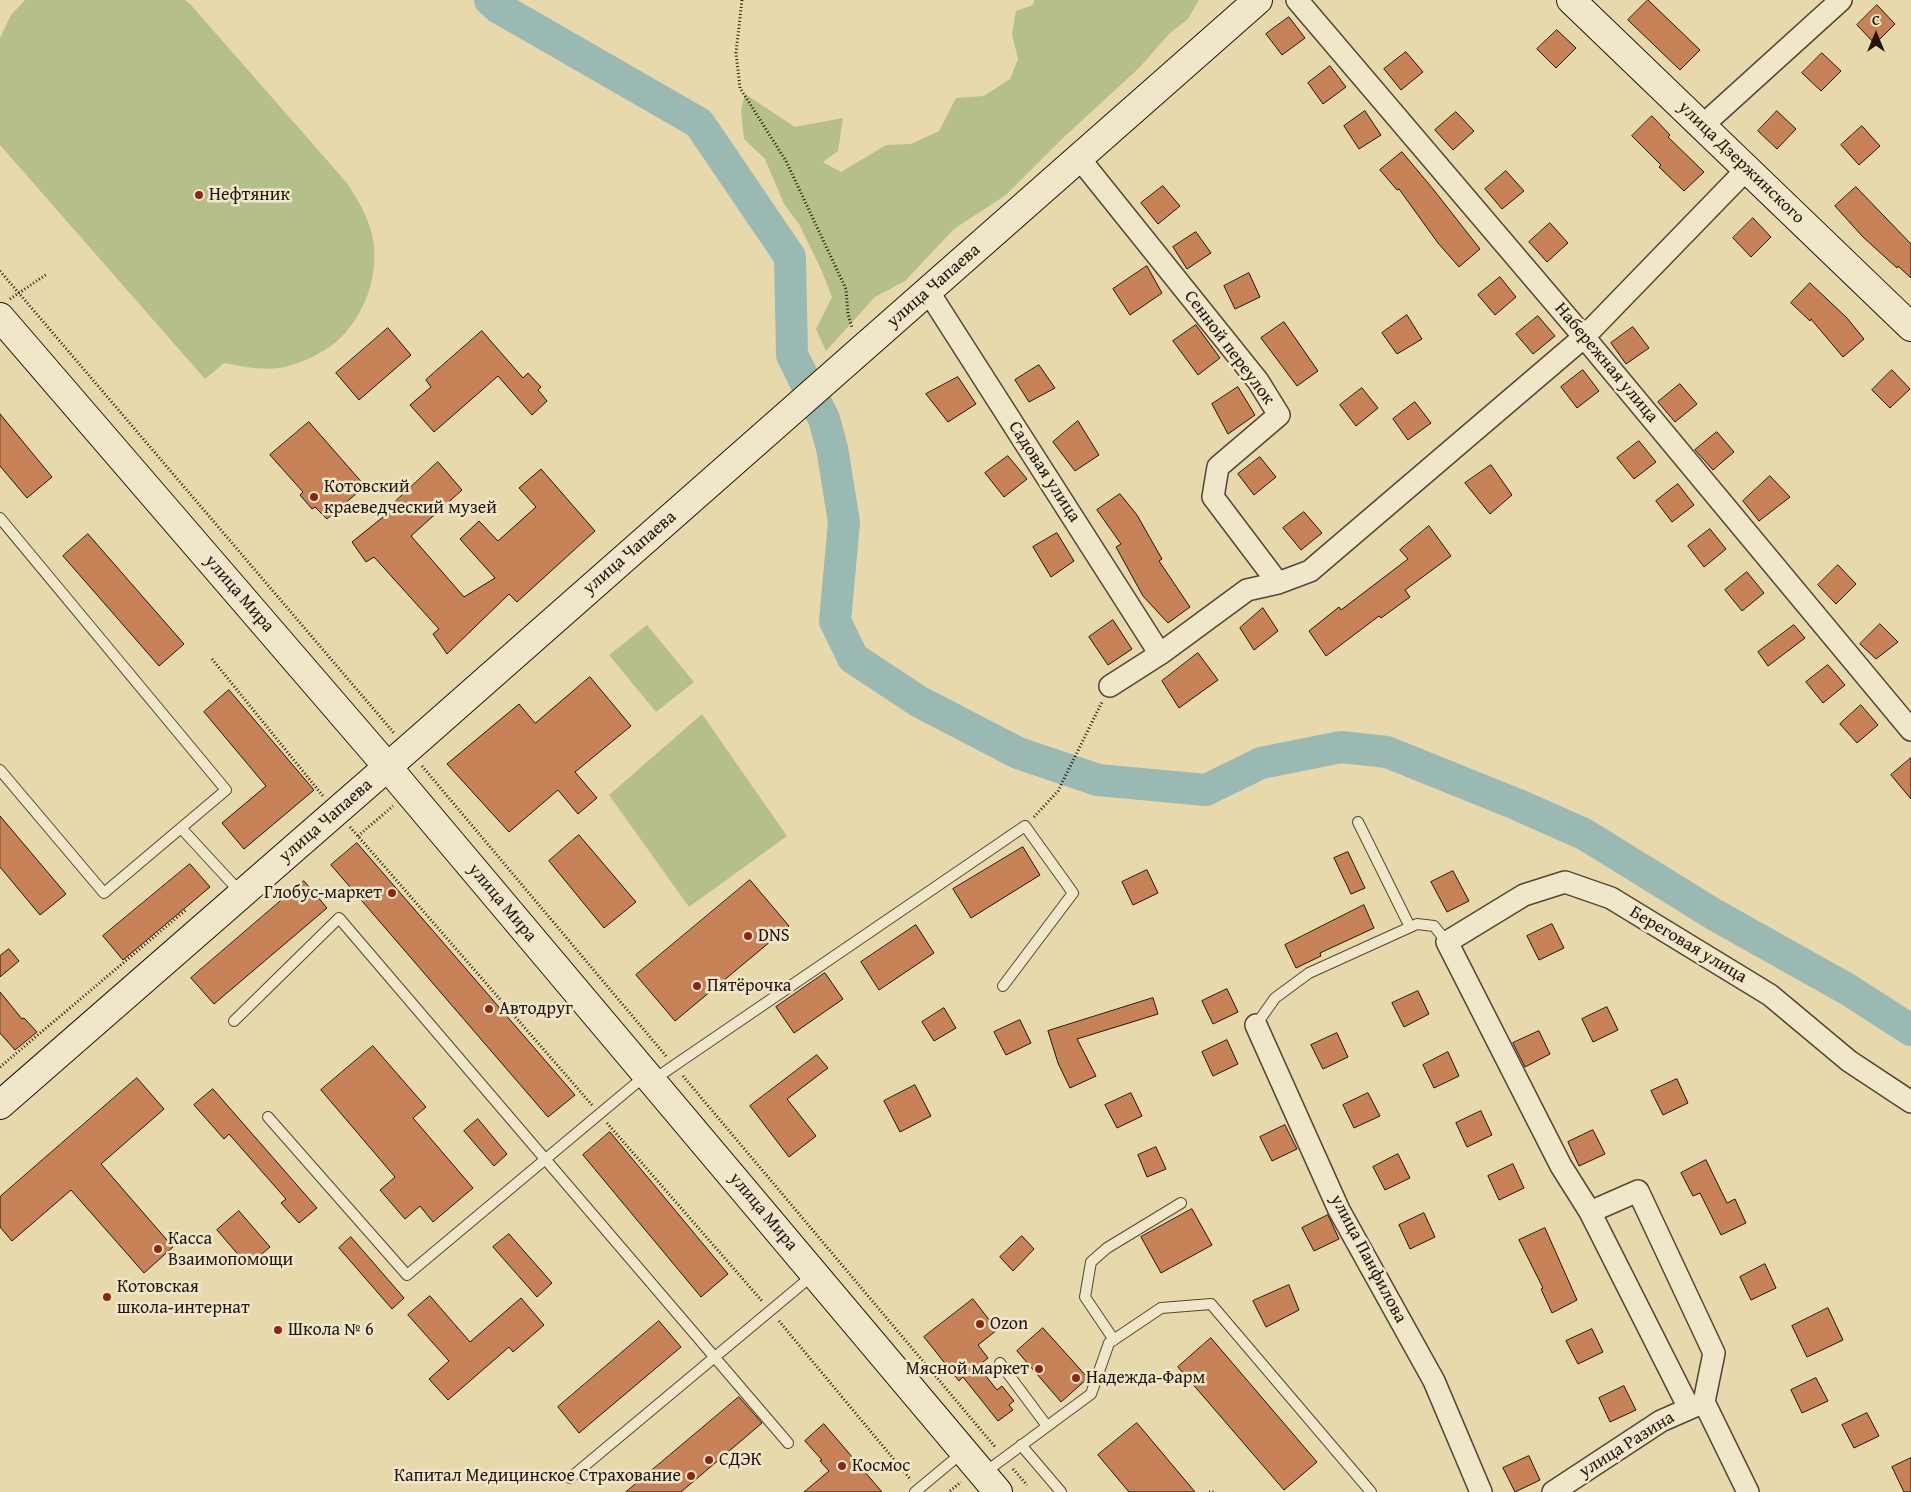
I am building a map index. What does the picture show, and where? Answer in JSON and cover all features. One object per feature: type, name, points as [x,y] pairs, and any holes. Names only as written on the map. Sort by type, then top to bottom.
[{"type":"street","name":"Набережная улица","points":[[1297,0],[1584,337],[1911,730]]},
{"type":"street","name":"улица Дзержинского","points":[[1571,0],[1911,327]]},
{"type":"street","points":[[1702,126],[1841,0]]},
{"type":"street","name":"улица Чапаева","points":[[0,1105],[388,767],[1079,158],[1252,2]]},
{"type":"street","name":"Сенной переулок","points":[[1079,158],[1258,381],[1279,415],[1218,467],[1213,497],[1278,583]]},
{"type":"street","points":[[1110,686],[1160,654],[1247,590],[1278,583],[1310,571],[1584,337],[1747,169]]},
{"type":"street","name":"Садовая улица","points":[[928,291],[1160,654]]},
{"type":"street","name":"улица Мира","points":[[4,308],[964,1451],[995,1474]]},
{"type":"street","name":"Береговая улица","points":[[1447,942],[1524,895],[1565,882],[1611,898],[1770,995],[1849,1061],[1911,1102]]},
{"type":"street","points":[[1447,942],[1561,1166],[1590,1212],[1697,1405],[1748,1492]]},
{"type":"street","name":"улица Панфилова","points":[[1256,1025],[1339,1210],[1434,1381],[1481,1492]]},
{"type":"street","points":[[1590,1212],[1638,1191],[1714,1353],[1697,1405]]},
{"type":"street","name":"улица Разина","points":[[1553,1492],[1661,1421],[1697,1405]]},
{"type":"lane","points":[[0,518],[226,790],[104,893],[0,770]]},
{"type":"lane","points":[[1358,822],[1410,927]]},
{"type":"lane","points":[[268,1117],[407,1275],[599,1114],[649,1078],[674,1066],[1025,826],[1073,892],[1003,986]]},
{"type":"lane","points":[[181,828],[242,894]]},
{"type":"lane","points":[[234,1021],[339,918],[788,1443]]},
{"type":"lane","points":[[1256,1025],[1275,998],[1309,973],[1410,927],[1417,924],[1434,926],[1447,942]]},
{"type":"lane","points":[[1114,1340],[1085,1297],[1091,1262],[1107,1248],[1181,1203]]},
{"type":"lane","points":[[570,1478],[815,1274]]},
{"type":"lane","points":[[995,1474],[1021,1445],[1091,1394],[1109,1343],[1161,1308],[1211,1304],[1369,1491]]},
{"type":"lane","points":[[1000,1363],[1046,1426]]},
{"type":"lane","points":[[1021,1445],[1061,1492]]},
{"type":"lane","points":[[917,1491],[964,1451]]},
{"type":"path","points":[[742,0],[736,53],[740,88],[786,161],[846,289],[852,358]]},
{"type":"path","points":[[0,271],[408,749],[674,1066],[995,1474],[1027,1485]]},
{"type":"path","points":[[4,308],[19,293],[47,274]]},
{"type":"path","points":[[212,659],[336,812],[771,1311],[917,1491]]},
{"type":"path","points":[[1025,826],[1058,791],[1110,686]]},
{"type":"path","points":[[1209,1492],[1216,1492]]},
{"type":"green space","name":"Нефтяник","points":[[25,0],[185,0],[190,4],[347,183],[365,214],[372,234],[374,249],[372,278],[363,307],[346,332],[336,342],[312,357],[285,367],[262,369],[224,363],[205,379],[0,145],[0,38],[11,15]]},
{"type":"green space","points":[[1034,0],[1199,0],[1188,19],[1170,33],[1139,68],[1063,138],[1006,195],[954,229],[905,281],[875,297],[826,351],[816,329],[832,297],[821,269],[799,224],[784,204],[765,159],[744,139],[741,110],[745,94],[795,127],[843,118],[838,151],[823,162],[841,172],[886,145],[911,144],[939,131],[956,98],[984,96],[1010,79],[1018,59],[1012,34],[1016,11],[1033,5]]},
{"type":"green space","points":[[647,625],[694,682],[656,712],[609,655]]},
{"type":"green space","points":[[702,714],[787,836],[689,907],[609,795]]},
{"type":"building","points":[[1648,0],[1700,50],[1680,70],[1628,20]]},
{"type":"building","points":[[1877,5],[1895,24],[1875,44],[1857,25]]},
{"type":"building","points":[[1289,17],[1305,38],[1282,55],[1266,34]]},
{"type":"building","points":[[1557,30],[1576,48],[1556,68],[1537,49]]},
{"type":"building","points":[[1406,52],[1423,72],[1401,90],[1384,69]]},
{"type":"building","points":[[1822,53],[1841,71],[1821,91],[1802,73]]},
{"type":"building","points":[[1330,66],[1346,87],[1323,104],[1308,83]]},
{"type":"building","points":[[1365,111],[1381,135],[1359,149],[1344,126]]},
{"type":"building","points":[[1777,111],[1796,129],[1777,149],[1758,131]]},
{"type":"building","points":[[1456,112],[1474,131],[1453,150],[1435,130]]},
{"type":"building","points":[[1652,116],[1670,135],[1668,137],[1704,172],[1684,191],[1659,167],[1661,165],[1632,136]]},
{"type":"building","points":[[1862,126],[1880,146],[1859,165],[1841,145]]},
{"type":"building","points":[[1402,152],[1480,249],[1459,267],[1438,243],[1399,189],[1397,190],[1380,170]]},
{"type":"building","points":[[1506,171],[1524,191],[1502,209],[1485,189]]},
{"type":"building","points":[[1163,186],[1180,206],[1158,224],[1141,203]]},
{"type":"building","points":[[1856,187],[1911,244],[1911,278],[1863,237],[1835,206]]},
{"type":"building","points":[[1753,218],[1771,237],[1751,257],[1733,238]]},
{"type":"building","points":[[1550,223],[1568,243],[1547,262],[1529,242]]},
{"type":"building","points":[[1196,232],[1211,253],[1187,269],[1173,247]]},
{"type":"building","points":[[1147,266],[1162,293],[1130,315],[1113,289]]},
{"type":"building","points":[[1249,273],[1260,297],[1235,309],[1224,286]]},
{"type":"building","points":[[1500,277],[1516,297],[1495,315],[1478,295]]},
{"type":"building","points":[[1810,283],[1847,318],[1864,339],[1843,357],[1811,319],[1810,321],[1791,303]]},
{"type":"building","points":[[1407,315],[1422,339],[1397,354],[1382,333]]},
{"type":"building","points":[[1538,316],[1555,336],[1533,354],[1516,334]]},
{"type":"building","points":[[1284,322],[1318,371],[1297,386],[1261,338]]},
{"type":"building","points":[[1196,325],[1220,358],[1198,375],[1173,341]]},
{"type":"building","points":[[1633,327],[1649,348],[1626,364],[1611,343]]},
{"type":"building","points":[[388,328],[411,355],[359,400],[336,373]]},
{"type":"building","points":[[482,331],[523,378],[528,373],[541,387],[538,390],[547,401],[532,415],[498,376],[434,432],[410,405],[431,387],[426,380]]},
{"type":"building","points":[[1039,365],[1055,388],[1029,402],[1015,380]]},
{"type":"building","points":[[1583,370],[1599,391],[1577,408],[1561,387]]},
{"type":"building","points":[[1892,370],[1910,389],[1890,408],[1872,390]]},
{"type":"building","points":[[958,377],[976,404],[948,422],[926,394]]},
{"type":"building","points":[[1680,384],[1697,404],[1675,422],[1658,402]]},
{"type":"building","points":[[1238,387],[1255,415],[1228,434],[1212,404]]},
{"type":"building","points":[[1362,388],[1378,408],[1356,426],[1340,405]]},
{"type":"building","points":[[1415,402],[1431,423],[1408,440],[1393,419]]},
{"type":"building","points":[[0,414],[52,477],[27,498],[0,466]]},
{"type":"building","points":[[1078,421],[1099,455],[1075,471],[1053,442]]},
{"type":"building","points":[[309,422],[365,486],[327,519],[315,507],[312,509],[300,495],[303,492],[270,455]]},
{"type":"building","points":[[1717,432],[1734,452],[1713,470],[1695,450]]},
{"type":"building","points":[[1639,441],[1656,462],[1634,479],[1617,458]]},
{"type":"building","points":[[1008,456],[1027,479],[1004,497],[985,473]]},
{"type":"building","points":[[1260,457],[1276,477],[1254,495],[1238,474]]},
{"type":"building","points":[[438,462],[462,490],[411,536],[464,597],[495,578],[460,539],[479,521],[498,541],[536,507],[519,488],[541,469],[595,531],[517,602],[509,594],[447,654],[433,634],[439,629],[374,557],[366,562],[352,542],[398,505],[396,501]]},
{"type":"building","points":[[1491,465],[1512,495],[1490,514],[1465,483]]},
{"type":"building","points":[[1770,476],[1790,497],[1759,521],[1743,501]]},
{"type":"building","points":[[1678,484],[1694,505],[1672,522],[1656,501]]},
{"type":"building","points":[[1120,494],[1137,515],[1162,559],[1159,561],[1190,607],[1168,623],[1143,596],[1116,547],[1121,544],[1097,510]]},
{"type":"building","points":[[1304,512],[1322,533],[1301,550],[1283,528]]},
{"type":"building","points":[[1429,526],[1451,556],[1405,590],[1410,597],[1381,618],[1379,616],[1326,656],[1309,631],[1339,607],[1341,610],[1408,559],[1400,550]]},
{"type":"building","points":[[1710,529],[1726,549],[1704,567],[1688,546]]},
{"type":"building","points":[[1057,533],[1074,561],[1051,577],[1033,547]]},
{"type":"building","points":[[88,534],[184,644],[159,666],[63,556]]},
{"type":"building","points":[[1838,565],[1856,584],[1836,604],[1818,585]]},
{"type":"building","points":[[1747,572],[1764,593],[1742,611],[1725,590]]},
{"type":"building","points":[[1263,608],[1278,631],[1254,650],[1240,628]]},
{"type":"building","points":[[1113,620],[1132,649],[1108,665],[1089,637]]},
{"type":"building","points":[[1880,624],[1898,642],[1876,659],[1860,644]]},
{"type":"building","points":[[1794,625],[1805,638],[1768,666],[1758,652]]},
{"type":"building","points":[[1198,653],[1218,680],[1179,708],[1162,681]]},
{"type":"building","points":[[1828,665],[1845,685],[1823,703],[1806,682]]},
{"type":"building","points":[[590,677],[631,726],[575,772],[597,798],[578,814],[558,790],[509,832],[447,764],[519,704],[535,723]]},
{"type":"building","points":[[229,690],[314,790],[244,849],[222,823],[266,786],[204,712]]},
{"type":"building","points":[[1861,705],[1878,725],[1857,743],[1840,724]]},
{"type":"building","points":[[1911,758],[1911,799],[1891,775]]},
{"type":"building","points":[[0,816],[66,894],[40,915],[0,867]]},
{"type":"building","points":[[579,835],[636,902],[604,928],[549,861]]},
{"type":"building","points":[[357,843],[575,1095],[548,1117],[331,865]]},
{"type":"building","points":[[1023,847],[1040,875],[971,918],[953,889]]},
{"type":"building","points":[[1348,852],[1365,888],[1351,894],[1334,858]]},
{"type":"building","points":[[190,864],[210,887],[123,960],[103,936]]},
{"type":"building","points":[[1147,870],[1158,893],[1133,905],[1122,882]]},
{"type":"building","points":[[1453,871],[1469,901],[1447,912],[1431,882]]},
{"type":"building","points":[[750,880],[789,926],[675,1021],[636,975]]},
{"type":"building","points":[[304,881],[327,908],[214,1004],[191,978]]},
{"type":"building","points":[[1364,905],[1374,928],[1320,953],[1321,956],[1296,968],[1285,945]]},
{"type":"building","points":[[1552,924],[1564,948],[1539,960],[1527,936]]},
{"type":"building","points":[[916,925],[934,953],[879,990],[861,962]]},
{"type":"building","points":[[9,949],[19,961],[0,977],[0,956]]},
{"type":"building","points":[[825,973],[843,999],[794,1033],[776,1007]]},
{"type":"building","points":[[1227,989],[1238,1012],[1213,1024],[1202,1001]]},
{"type":"building","points":[[1418,991],[1429,1014],[1404,1027],[1392,1003]]},
{"type":"building","points":[[0,992],[22,1019],[24,1018],[37,1032],[15,1050],[0,1033]]},
{"type":"building","points":[[1153,998],[1158,1014],[1077,1039],[1096,1076],[1070,1088],[1058,1063],[1048,1031]]},
{"type":"building","points":[[1607,1007],[1618,1030],[1593,1042],[1582,1019]]},
{"type":"building","points":[[944,1008],[956,1028],[934,1041],[922,1022]]},
{"type":"building","points":[[1020,1020],[1031,1043],[1006,1055],[994,1032]]},
{"type":"building","points":[[1539,1031],[1550,1054],[1525,1067],[1513,1043]]},
{"type":"building","points":[[1337,1033],[1348,1057],[1323,1069],[1311,1045]]},
{"type":"building","points":[[1227,1040],[1238,1064],[1213,1076],[1202,1052]]},
{"type":"building","points":[[373,1046],[426,1107],[413,1118],[473,1188],[433,1222],[420,1206],[405,1219],[380,1190],[395,1177],[321,1090]]},
{"type":"building","points":[[1448,1052],[1459,1076],[1434,1088],[1423,1065]]},
{"type":"building","points":[[817,1055],[828,1068],[787,1099],[816,1136],[789,1157],[750,1106]]},
{"type":"building","points":[[137,1078],[164,1109],[101,1164],[173,1247],[144,1273],[71,1190],[12,1241],[0,1227],[0,1197]]},
{"type":"building","points":[[1677,1079],[1688,1103],[1663,1115],[1651,1091]]},
{"type":"building","points":[[915,1085],[931,1116],[900,1132],[884,1101]]},
{"type":"building","points":[[213,1089],[317,1208],[299,1223],[281,1203],[286,1199],[229,1134],[224,1139],[194,1105]]},
{"type":"building","points":[[1131,1093],[1142,1116],[1117,1128],[1105,1105]]},
{"type":"building","points":[[1368,1093],[1380,1116],[1354,1128],[1343,1105]]},
{"type":"building","points":[[1481,1111],[1492,1135],[1467,1147],[1456,1123]]},
{"type":"building","points":[[478,1119],[507,1154],[494,1166],[464,1131]]},
{"type":"building","points":[[1285,1125],[1297,1149],[1272,1161],[1260,1137]]},
{"type":"building","points":[[1593,1130],[1605,1154],[1579,1166],[1568,1142]]},
{"type":"building","points":[[610,1132],[728,1274],[701,1297],[583,1155]]},
{"type":"building","points":[[1156,1147],[1166,1169],[1147,1177],[1138,1155]]},
{"type":"building","points":[[1398,1154],[1410,1178],[1385,1190],[1373,1167]]},
{"type":"building","points":[[1706,1160],[1727,1203],[1735,1199],[1746,1223],[1721,1235],[1700,1193],[1693,1196],[1681,1173]]},
{"type":"building","points":[[1513,1164],[1524,1188],[1499,1200],[1488,1176]]},
{"type":"building","points":[[1192,1209],[1212,1245],[1161,1273],[1141,1237]]},
{"type":"building","points":[[239,1211],[270,1247],[248,1266],[217,1230]]},
{"type":"building","points":[[1424,1213],[1435,1237],[1410,1249],[1399,1225]]},
{"type":"building","points":[[1328,1215],[1339,1239],[1314,1251],[1302,1228]]},
{"type":"building","points":[[1545,1228],[1577,1300],[1552,1313],[1541,1289],[1543,1288],[1519,1240]]},
{"type":"building","points":[[509,1234],[552,1283],[537,1297],[493,1247]]},
{"type":"building","points":[[1022,1236],[1034,1249],[1013,1271],[1000,1257]]},
{"type":"building","points":[[351,1237],[404,1298],[392,1309],[339,1248]]},
{"type":"building","points":[[1765,1264],[1776,1288],[1751,1300],[1740,1277]]},
{"type":"building","points":[[1289,1285],[1299,1310],[1266,1327],[1253,1301]]},
{"type":"building","points":[[430,1296],[470,1342],[521,1298],[544,1325],[513,1352],[509,1347],[448,1400],[429,1379],[449,1361],[408,1315]]},
{"type":"building","points":[[973,1299],[997,1330],[978,1345],[988,1358],[978,1366],[997,1390],[1002,1386],[1014,1401],[1009,1405],[1013,1410],[998,1421],[963,1377],[959,1381],[924,1337]]},
{"type":"building","points":[[1828,1308],[1843,1340],[1807,1357],[1792,1326]]},
{"type":"building","points":[[659,1321],[681,1347],[579,1433],[558,1407]]},
{"type":"building","points":[[1043,1328],[1088,1378],[1061,1402],[1017,1351]]},
{"type":"building","points":[[1592,1329],[1603,1352],[1578,1364],[1566,1341]]},
{"type":"building","points":[[1211,1338],[1317,1462],[1284,1490],[1178,1367]]},
{"type":"building","points":[[1816,1378],[1828,1401],[1802,1413],[1791,1390]]},
{"type":"building","points":[[1624,1386],[1636,1410],[1610,1422],[1599,1398]]},
{"type":"building","points":[[739,1397],[762,1423],[681,1492],[626,1492]]},
{"type":"building","points":[[1867,1413],[1879,1436],[1854,1448],[1842,1425]]},
{"type":"building","points":[[1137,1423],[1195,1492],[1129,1492],[1098,1455]]},
{"type":"building","name":"Космос","points":[[824,1424],[882,1492],[804,1492],[829,1471],[805,1441]]},
{"type":"building","points":[[1529,1456],[1540,1480],[1515,1492],[1503,1468]]},
{"type":"building","points":[[1911,1458],[1911,1492],[1904,1492],[1892,1467]]},
{"type":"waterway","points":[[490,0],[499,8],[699,123],[790,257],[792,355],[824,419],[832,448],[844,522],[835,621],[853,658],[918,701],[1018,753],[1098,780],[1206,790],[1261,763],[1341,747],[1387,752],[1516,804],[1584,834],[1715,915],[1847,989],[1911,1030]]},
{"type":"place","name":"Нефтяник","points":[[199,195]]},
{"type":"place","name":"Котовский краеведческий музей","points":[[314,497]]},
{"type":"place","name":"Глобус-маркет","points":[[392,893]]},
{"type":"place","name":"DNS","points":[[748,936]]},
{"type":"place","name":"Пятёрочка","points":[[697,986]]},
{"type":"place","name":"Автодруг","points":[[489,1009]]},
{"type":"place","name":"Касса Взаимопомощи","points":[[158,1249]]},
{"type":"place","name":"Котовская школа-интернат","points":[[107,1297]]},
{"type":"place","name":"Ozon","points":[[980,1324]]},
{"type":"place","name":"Школа № 6","points":[[278,1330]]},
{"type":"place","name":"Мясной маркет","points":[[1039,1369]]},
{"type":"place","name":"Надежда-Фарм","points":[[1076,1378]]},
{"type":"place","name":"СДЭК","points":[[709,1460]]},
{"type":"place","name":"Космос","points":[[842,1466]]},
{"type":"place","name":"Капитал Медицинское Страхование","points":[[691,1476]]}]
